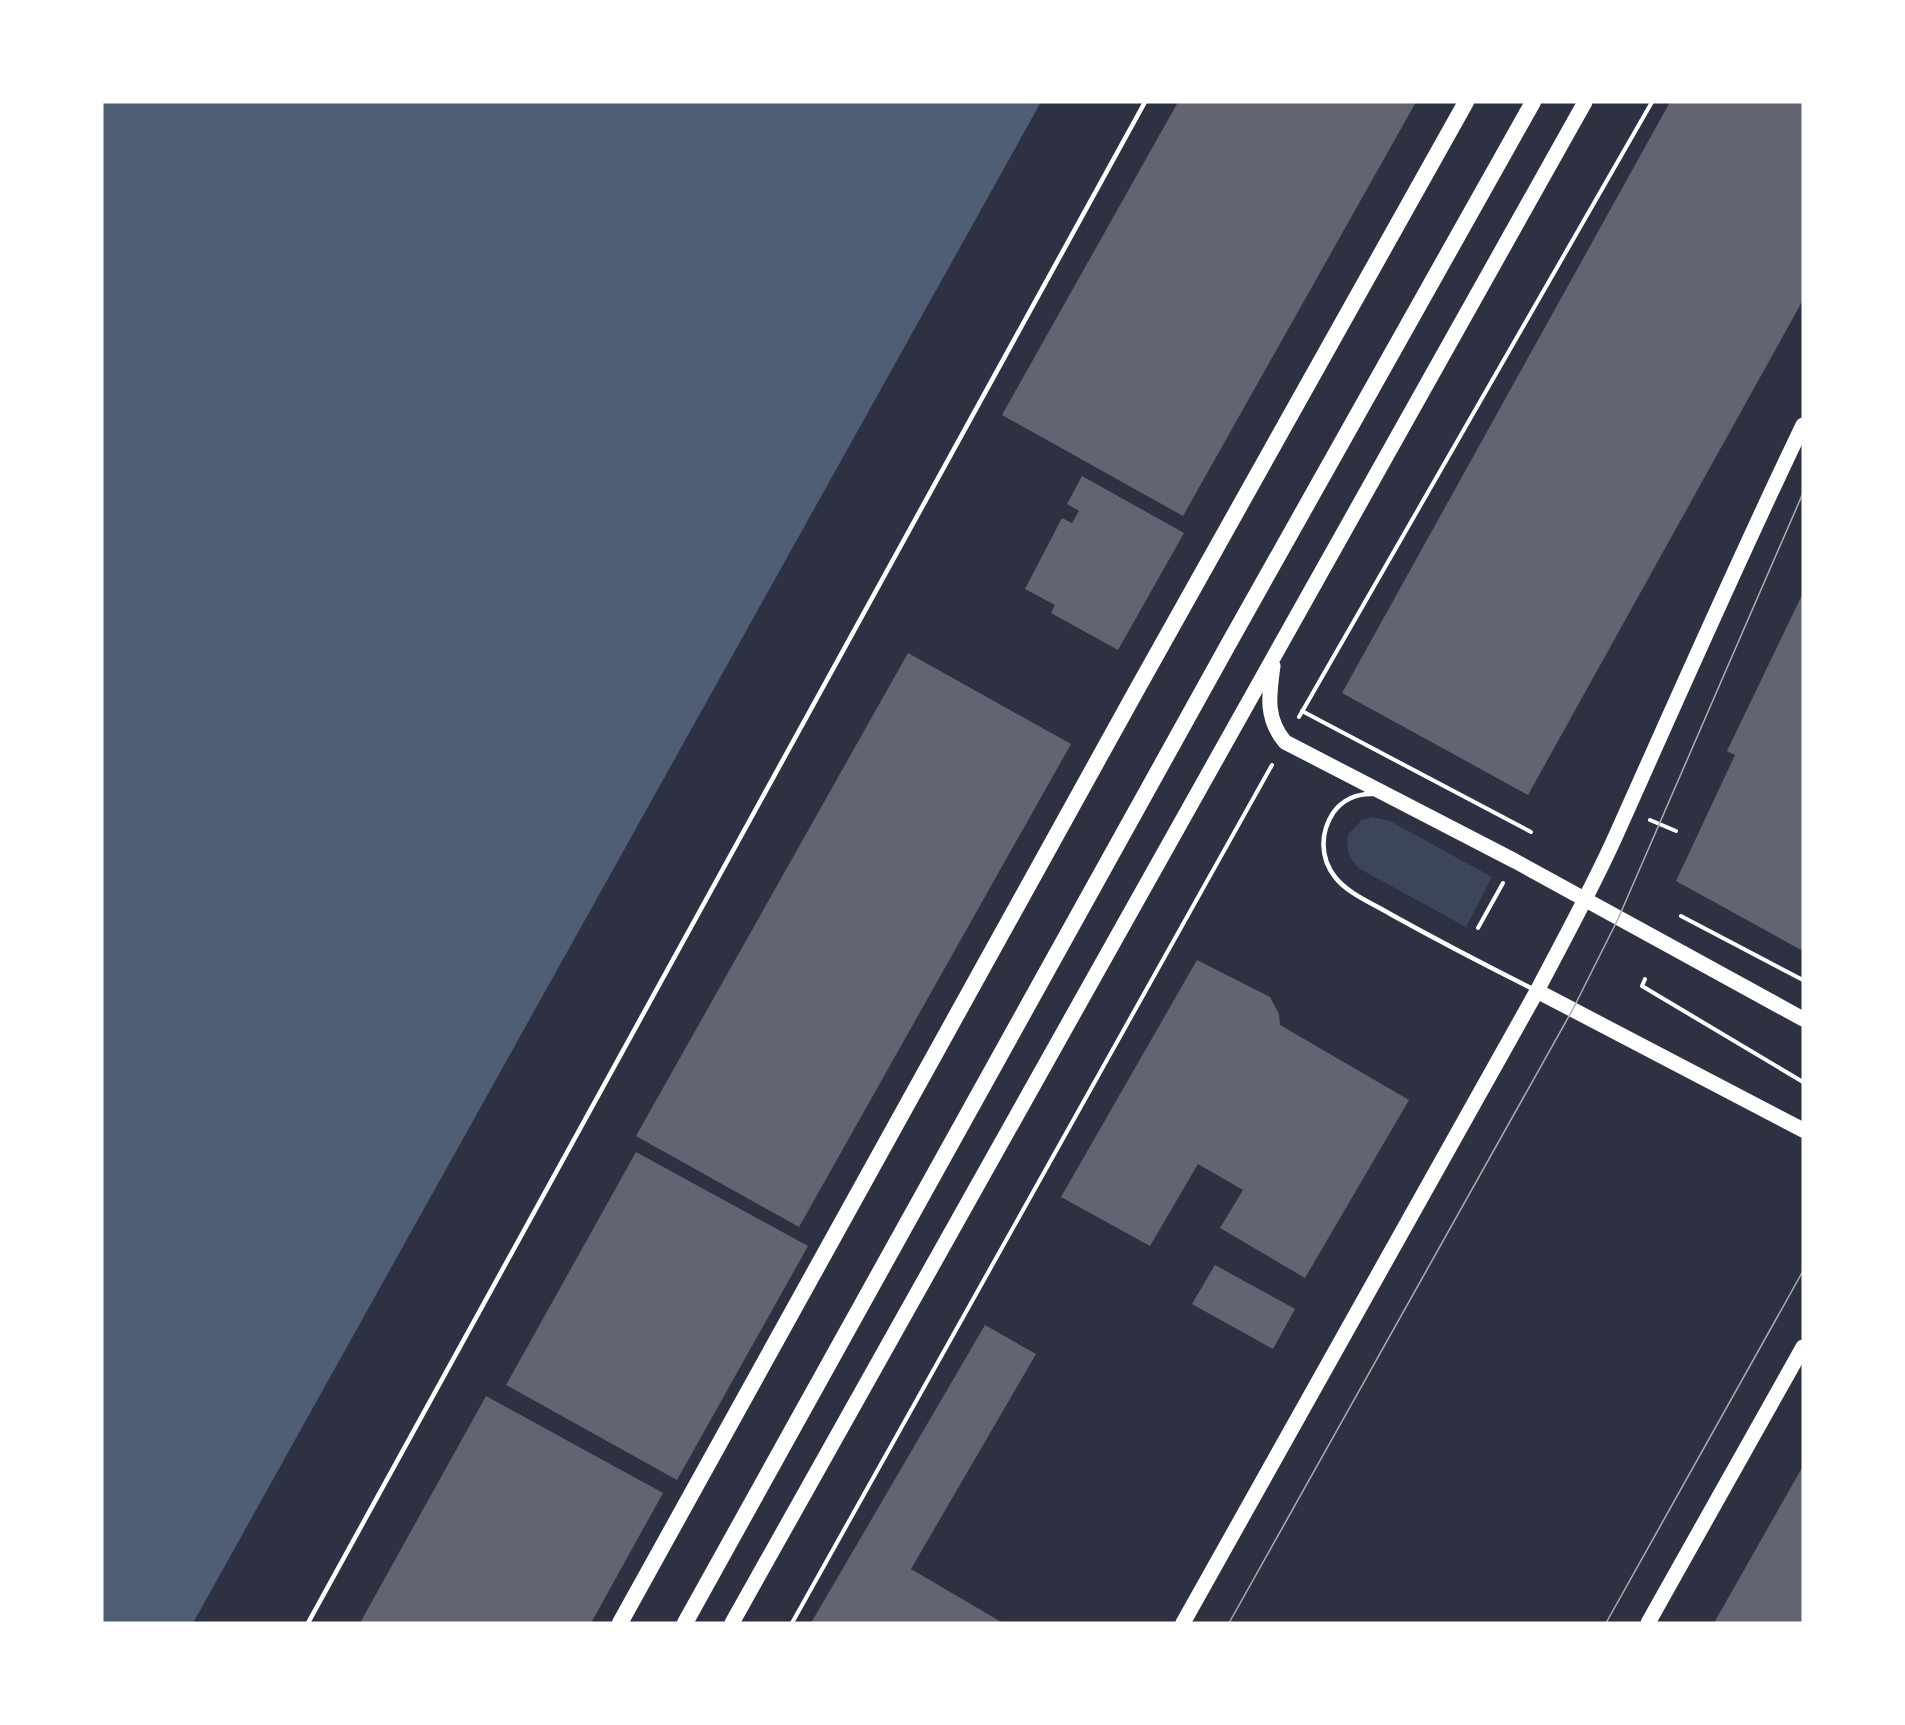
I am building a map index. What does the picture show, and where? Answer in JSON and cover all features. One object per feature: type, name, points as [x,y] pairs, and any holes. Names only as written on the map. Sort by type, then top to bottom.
[{"type":"highway","points":[[620,1623],[1135,693],[1466,102]]},
{"type":"highway","points":[[685,1623],[1222,655],[1533,102]]},
{"type":"main road","points":[[732,1623],[1585,102]]},
{"type":"main road","points":[[1184,1623],[1537,991],[1617,833],[1725,588],[1803,425]]},
{"type":"main road","points":[[1274,657],[1268,709],[1274,728],[1285,742],[1390,795],[1803,1019]]},
{"type":"main road","points":[[1537,991],[1803,1130]]},
{"type":"main road","points":[[1648,1623],[1803,1347]]},
{"type":"lane","points":[[308,1623],[1145,102]]},
{"type":"lane","points":[[1390,795],[1365,794],[1350,798],[1338,807],[1329,820],[1324,831],[1324,849],[1328,867],[1336,879],[1374,904],[1537,991]]},
{"type":"path","points":[[792,1623],[1302,711],[1652,102]]},
{"type":"path","points":[[1302,711],[1532,832]]},
{"type":"path","points":[[1478,928],[1504,880]]},
{"type":"path","points":[[1681,916],[1803,980]]},
{"type":"path","points":[[1645,979],[1642,986],[1803,1082]]},
{"type":"shaded area","points":[[102,102],[1041,102],[193,1623],[102,1623]]},
{"type":"shaded area","points":[[1372,817],[1390,821],[1492,877],[1466,927],[1356,865],[1349,853],[1348,834],[1362,820]]},
{"type":"building","points":[[1178,102],[1416,102],[1183,516],[1002,415]]},
{"type":"building","points":[[1670,102],[1803,102],[1803,300],[1528,795],[1342,693]]},
{"type":"building","points":[[1082,476],[1184,533],[1118,650],[1051,613],[1055,605],[1025,589],[1062,518],[1072,523],[1079,511],[1067,504]]},
{"type":"building","points":[[1803,593],[1803,951],[1676,881],[1735,755],[1727,751]]},
{"type":"building","points":[[908,653],[1071,744],[799,1227],[636,1136]]},
{"type":"building","points":[[1197,960],[1270,997],[1279,1014],[1280,1025],[1409,1100],[1305,1278],[1220,1228],[1243,1190],[1198,1164],[1150,1246],[1061,1197]]},
{"type":"building","points":[[636,1152],[808,1246],[677,1480],[506,1385]]},
{"type":"building","points":[[1215,1265],[1295,1309],[1273,1349],[1192,1304]]},
{"type":"building","points":[[985,1325],[1036,1354],[911,1569],[1003,1623],[811,1623]]},
{"type":"building","points":[[486,1396],[663,1493],[591,1623],[360,1623]]},
{"type":"building","points":[[1803,1466],[1803,1623],[1714,1623]]},
{"type":"tram line","points":[[1229,1623],[1573,1009],[1618,919],[1803,493]]},
{"type":"tram line","points":[[1606,1623],[1803,1271]]}]
